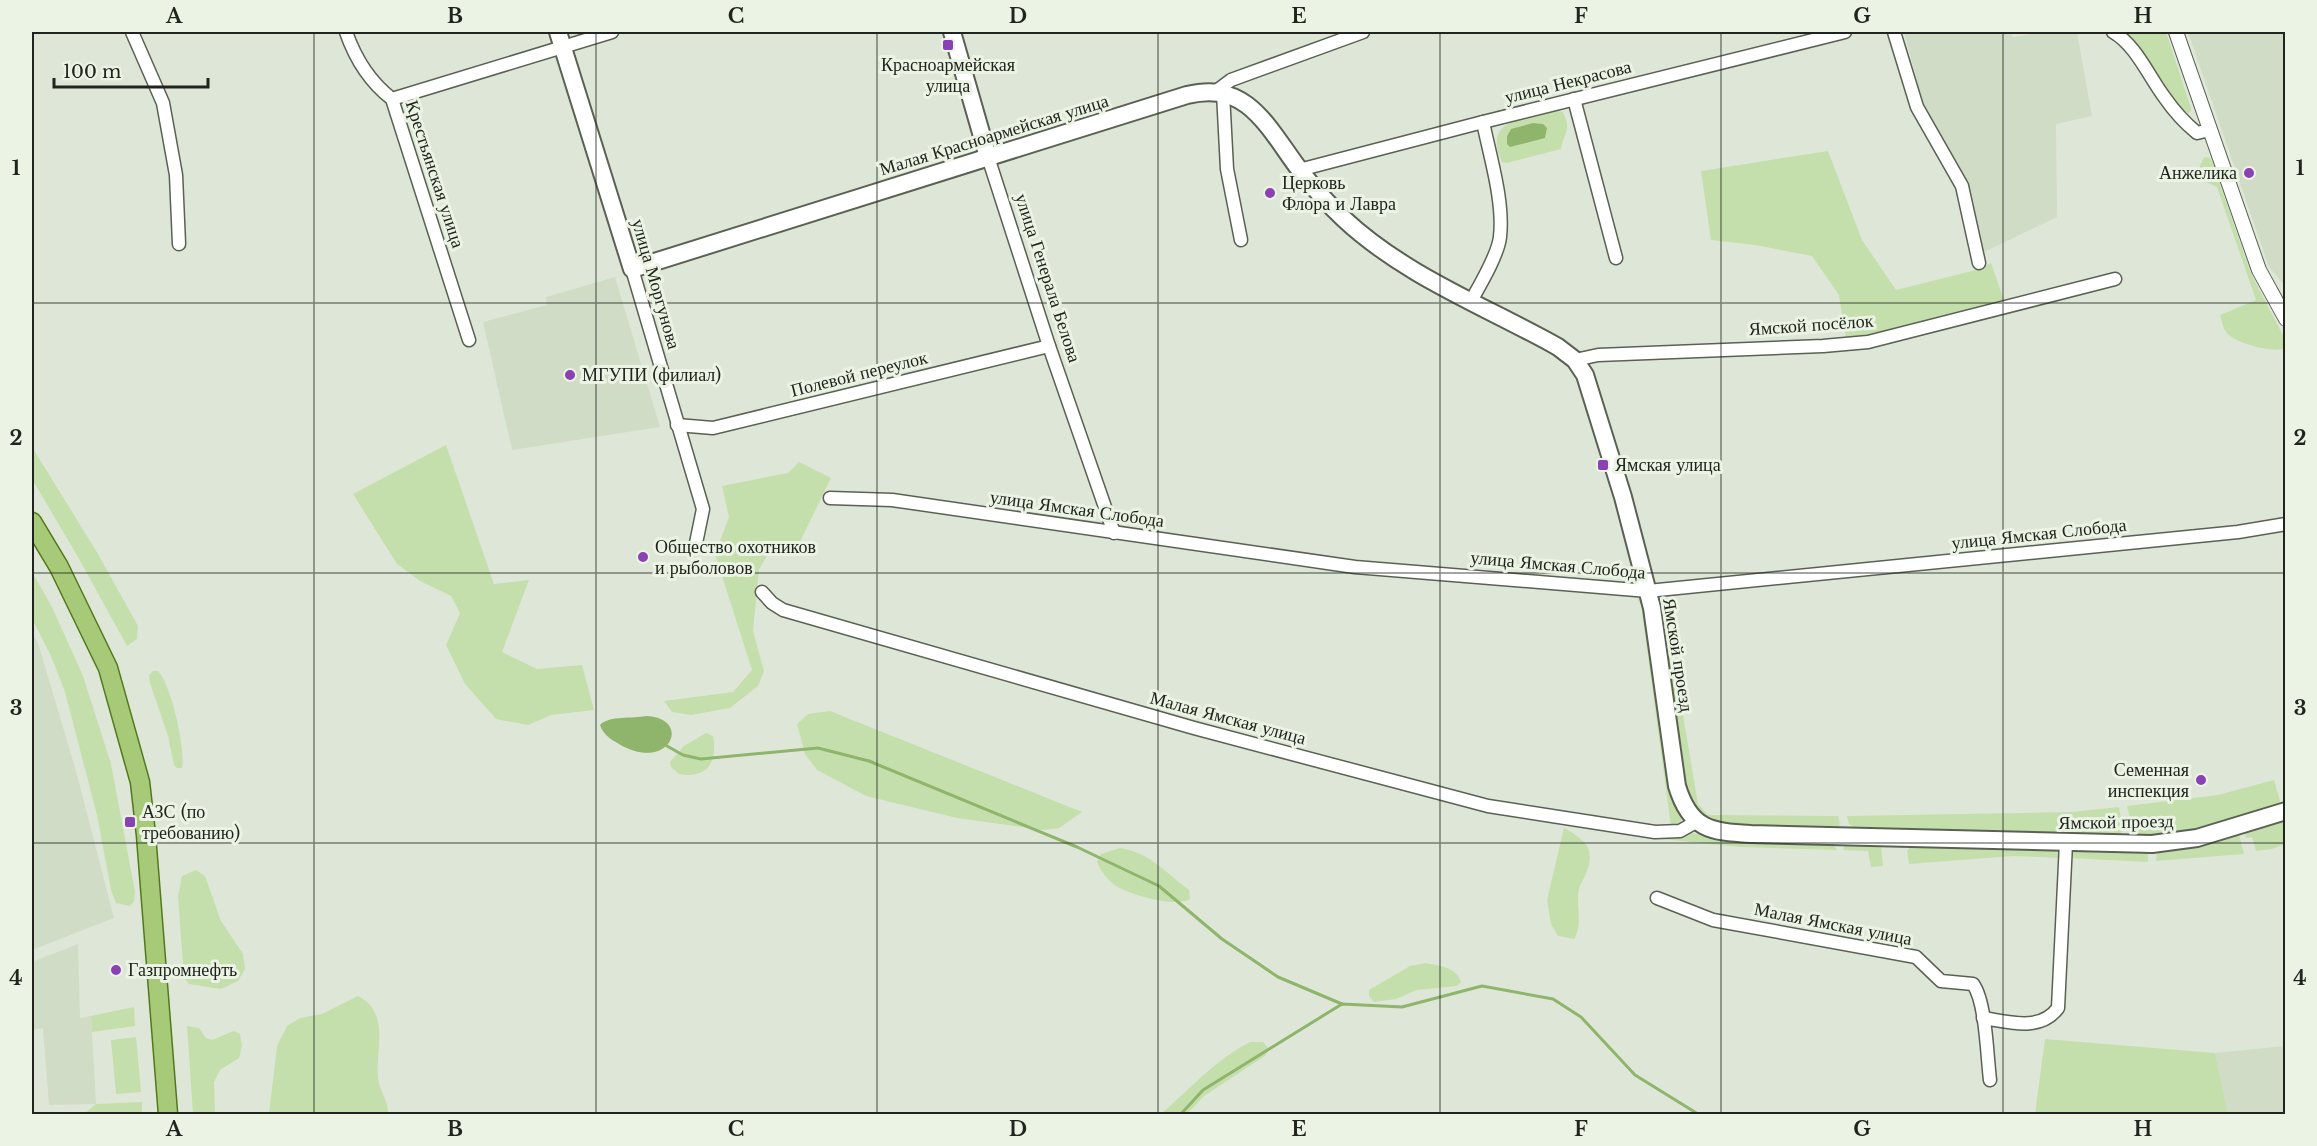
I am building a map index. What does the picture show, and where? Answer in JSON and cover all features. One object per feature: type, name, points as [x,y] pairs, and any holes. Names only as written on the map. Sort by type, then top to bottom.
[{"type":"main road","name":"улица Генерала Белова","points":[[952,32],[988,157]]},
{"type":"main road","name":"улица Моргунова","points":[[561,38],[632,269]]},
{"type":"main road","name":"Малая Красноармейская улица","points":[[632,269],[1187,95],[1219,93]]},
{"type":"main road","name":"Ямской проезд","points":[[1219,93],[1239,99],[1253,110],[1299,170],[1359,232],[1433,282],[1558,347],[1575,360],[1585,375],[1599,413],[1648,591],[1677,786],[1686,810],[1696,822],[1709,829],[1732,833],[2066,843],[2176,842],[2216,833],[2286,811]]},
{"type":"main road","points":[[32,522],[59,567],[108,668],[140,782],[168,1114]]},
{"type":"street","points":[[132,32],[163,103],[176,174],[179,244]]},
{"type":"street","name":"Крестьянская улица","points":[[346,32],[352,48],[376,86],[392,99],[469,340]]},
{"type":"street","points":[[392,99],[561,38],[612,32]]},
{"type":"street","name":"Малая Красноармейская улица","points":[[1219,93],[1231,80],[1342,36],[1363,32]]},
{"type":"street","name":"улица Некрасова","points":[[1299,170],[1845,32]]},
{"type":"street","points":[[1894,32],[1917,107],[1962,186],[1979,263]]},
{"type":"street","points":[[2112,32],[2123,38],[2184,122],[2197,133],[2209,130]]},
{"type":"street","points":[[2176,32],[2259,270],[2286,319]]},
{"type":"street","points":[[1219,93],[1227,169],[1241,240]]},
{"type":"street","points":[[1574,99],[1616,258]]},
{"type":"street","points":[[1472,301],[1484,279],[1500,238],[1498,196],[1483,122]]},
{"type":"street","name":"улица Генерала Белова","points":[[988,157],[1049,346],[1114,533]]},
{"type":"street","name":"улица Моргунова","points":[[632,269],[703,509],[695,548]]},
{"type":"street","name":"Ямской посёлок","points":[[1575,360],[1598,355],[1823,346],[1868,342],[2115,279]]},
{"type":"street","name":"Полевой переулок","points":[[677,425],[713,428],[1049,346]]},
{"type":"street","name":"улица Ямская Слобода","points":[[830,498],[892,500],[1355,567],[1648,591],[2238,532],[2286,524]]},
{"type":"street","name":"Малая Ямская улица","points":[[762,592],[772,603],[783,610],[1194,728],[1488,806],[1655,832],[1680,831],[1696,822]]},
{"type":"street","points":[[1983,1018],[2033,1025],[2053,1016],[2058,1008],[2066,843]]},
{"type":"street","name":"Малая Ямская улица","points":[[1657,898],[1713,920],[1916,957],[1941,981],[1973,984],[1983,1018],[1990,1080]]},
{"type":"shaded area","points":[[1904,32],[2011,32],[2013,37],[2041,32],[2077,32],[2092,116],[2056,124],[2057,217],[1984,252],[1967,184],[1923,103]]},
{"type":"shaded area","points":[[2123,32],[2166,32],[2191,111],[2188,113],[2173,100],[2130,36]]},
{"type":"shaded area","points":[[2188,32],[2285,32],[2285,286],[2269,267]]},
{"type":"shaded area","points":[[1558,111],[1563,112],[1567,128],[1561,149],[1507,163],[1502,162],[1497,147],[1498,136],[1502,128],[1521,119]],"holes":[[[1538,123],[1547,128],[1545,138],[1510,147],[1507,136],[1511,129]]]},
{"type":"shaded area","points":[[1533,123],[1543,124],[1547,128],[1545,138],[1510,147],[1507,144],[1507,136],[1511,129]]},
{"type":"shaded area","points":[[1828,151],[1862,240],[1896,290],[1972,271],[1991,263],[2004,300],[1868,335],[1846,338],[1839,295],[1812,256],[1755,245],[1711,240],[1701,171]]},
{"type":"shaded area","points":[[2204,157],[2210,158],[2213,164],[2251,274],[2285,339],[2285,348],[2273,350],[2246,344],[2231,337],[2224,327],[2220,315],[2256,300],[2217,187],[2195,177]]},
{"type":"shaded area","name":"МГУПИ (филиал)","points":[[615,277],[660,427],[512,450],[483,322],[547,305],[546,297]]},
{"type":"shaded area","points":[[446,445],[494,584],[529,580],[502,652],[537,669],[582,665],[594,710],[551,715],[528,725],[496,719],[465,684],[446,645],[460,613],[451,596],[420,581],[397,564],[353,494]]},
{"type":"shaded area","points":[[32,447],[98,554],[138,626],[137,639],[127,646],[32,479]]},
{"type":"shaded area","points":[[799,462],[831,478],[798,546],[767,556],[759,569],[753,631],[764,671],[758,686],[730,708],[691,715],[672,712],[664,701],[733,692],[752,670],[715,554],[729,517],[722,486],[788,473]]},
{"type":"shaded area","points":[[32,572],[52,607],[83,676],[111,764],[135,892],[134,901],[130,906],[116,903],[111,890],[97,815],[65,692],[51,656],[32,619]]},
{"type":"shaded area","points":[[1636,597],[1643,603],[1671,791],[1681,825],[1671,826],[1641,605]]},
{"type":"shaded area","points":[[1663,597],[1698,804],[1708,815],[1838,816],[1840,824],[1838,828],[1721,825],[1702,817],[1690,802],[1685,784],[1659,609],[1659,601]]},
{"type":"shaded area","points":[[32,633],[38,643],[76,771],[114,918],[32,950]]},
{"type":"shaded area","points":[[153,671],[158,671],[168,689],[182,747],[182,768],[174,765],[168,736],[150,683],[149,675]]},
{"type":"shaded area","points":[[830,711],[1082,812],[1059,828],[1042,830],[957,818],[866,796],[817,770],[805,754],[797,724],[808,714]]},
{"type":"shaded area","points":[[646,716],[661,719],[669,725],[672,734],[669,742],[662,749],[651,753],[636,751],[619,744],[607,736],[600,725],[609,720]]},
{"type":"shaded area","points":[[706,733],[713,736],[712,761],[708,767],[697,774],[679,774],[671,767],[670,762],[684,746]]},
{"type":"shaded area","points":[[2274,780],[2281,804],[2191,831],[2154,836],[2137,834],[2133,829],[2127,806],[2218,795]]},
{"type":"shaded area","points":[[2119,807],[2123,830],[2118,836],[1856,829],[1849,824],[1847,816],[2071,812]]},
{"type":"shaded area","points":[[2285,822],[2285,844],[2272,849],[2256,851],[2252,837],[2246,838],[2245,833]]},
{"type":"shaded area","points":[[1564,828],[1583,842],[1590,859],[1579,889],[1579,921],[1574,939],[1558,936],[1551,924],[1547,900]]},
{"type":"shaded area","points":[[1692,833],[1719,839],[1833,844],[1837,850],[1741,847],[1661,839],[1663,836]]},
{"type":"shaded area","points":[[2239,834],[2244,854],[2156,861],[2157,851],[2200,846]]},
{"type":"shaded area","points":[[1845,844],[1881,845],[1883,866],[1871,867],[1868,851],[1843,850]]},
{"type":"shaded area","points":[[1910,847],[2060,849],[2062,858],[2013,856],[1909,864],[1907,851]]},
{"type":"shaded area","points":[[1120,848],[1140,854],[1157,864],[1189,890],[1190,899],[1175,902],[1154,899],[1133,894],[1115,885],[1097,862],[1101,854]]},
{"type":"shaded area","points":[[2073,850],[2145,851],[2148,854],[2148,862],[2070,858]]},
{"type":"shaded area","points":[[196,870],[205,876],[221,921],[243,954],[245,969],[238,981],[221,989],[189,984],[184,978],[178,896],[182,876]]},
{"type":"shaded area","points":[[78,944],[80,1018],[91,1016],[96,1104],[49,1105],[43,1028],[32,1030],[32,962]]},
{"type":"shaded area","points":[[1426,963],[1452,970],[1461,982],[1457,986],[1417,990],[1396,999],[1374,1002],[1369,996],[1369,990],[1410,966]]},
{"type":"shaded area","points":[[358,996],[375,1012],[378,1022],[378,1078],[388,1114],[269,1114],[277,1046],[287,1026],[300,1018],[322,1014]]},
{"type":"shaded area","points":[[134,1007],[135,1026],[92,1032],[91,1016]]},
{"type":"shaded area","points":[[187,1026],[199,1028],[206,1038],[212,1040],[234,1031],[240,1034],[242,1046],[239,1058],[220,1070],[214,1082],[215,1114],[193,1114]]},
{"type":"shaded area","points":[[136,1037],[141,1092],[116,1094],[111,1040]]},
{"type":"shaded area","points":[[2045,1039],[2215,1053],[2228,1114],[2035,1114]]},
{"type":"shaded area","points":[[1250,1042],[1263,1042],[1268,1048],[1266,1055],[1204,1096],[1187,1114],[1161,1114],[1225,1057]]},
{"type":"shaded area","points":[[2285,1046],[2285,1114],[2228,1114],[2215,1053]]},
{"type":"shaded area","points":[[142,1102],[142,1114],[84,1114],[96,1104]]},
{"type":"waterway","points":[[667,746],[683,755],[701,759],[818,748],[869,761],[1077,847],[1159,886],[1222,939],[1278,977],[1342,1004]]},
{"type":"waterway","points":[[1181,1114],[1203,1090],[1342,1004],[1402,1007],[1482,986],[1553,999],[1581,1017],[1635,1075],[1698,1114]]},
{"type":"place","name":"Красноармейская улица","points":[[948,45]]},
{"type":"place","name":"Анжелика","points":[[2249,173]]},
{"type":"place","name":"Церковь Флора и Лавра","points":[[1270,193]]},
{"type":"place","name":"МГУПИ (филиал)","points":[[570,375]]},
{"type":"place","name":"Ямская улица","points":[[1603,465]]},
{"type":"place","name":"Общество охотников и рыболовов","points":[[643,557]]},
{"type":"place","name":"Семенная инспекция","points":[[2201,780]]},
{"type":"place","name":"АЗС (по требованию)","points":[[130,822]]},
{"type":"place","name":"Газпромнефть","points":[[116,970]]}]
